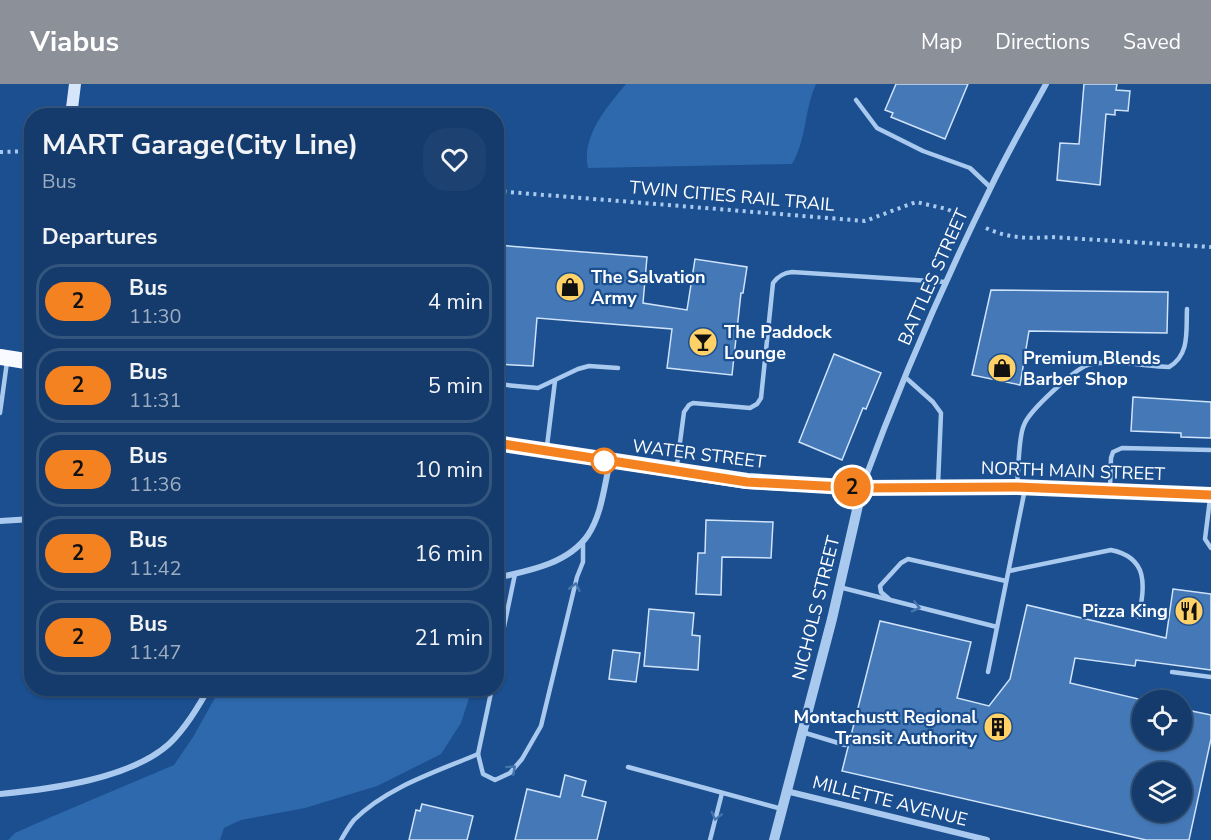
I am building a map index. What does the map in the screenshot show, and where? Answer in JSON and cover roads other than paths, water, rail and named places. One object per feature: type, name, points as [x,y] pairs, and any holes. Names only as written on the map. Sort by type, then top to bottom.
[{"type":"highway","points":[[4,358],[24,361]]},
{"type":"highway","name":"WATER STREET","points":[[504,444],[747,482],[862,488]]},
{"type":"highway","name":"NORTH MAIN STREET","points":[[862,488],[1021,487],[1211,495]]},
{"type":"main road","points":[[72,108],[75,84]]},
{"type":"street","name":"BATTLES STREET","points":[[862,488],[882,431],[946,282],[990,187],[1046,84]]},
{"type":"street","points":[[504,576],[531,570],[573,551],[588,534],[600,508],[610,462]]},
{"type":"street","name":"NICHOLS STREET","points":[[774,840],[862,488]]},
{"type":"street","points":[[0,521],[24,520]]},
{"type":"street","points":[[0,794],[32,791],[105,777],[145,761],[170,744],[204,696]]},
{"type":"street","name":"MILLETTE AVENUE","points":[[786,791],[987,840]]},
{"type":"lane","points":[[856,100],[877,128],[923,151],[970,168],[990,187]]},
{"type":"lane","points":[[677,471],[684,412],[689,405],[693,403],[750,408],[761,398],[773,283],[777,277],[792,272],[946,282]]},
{"type":"lane","points":[[988,672],[1008,571],[1021,487],[1023,427],[1035,409],[1074,373],[1089,364],[1169,367],[1177,363],[1184,353],[1187,309]]},
{"type":"lane","points":[[0,412],[4,358]]},
{"type":"lane","points":[[504,385],[538,388],[578,369],[590,366],[618,368]]},
{"type":"lane","points":[[905,377],[933,402],[941,413],[938,488]]},
{"type":"lane","points":[[546,452],[555,381]]},
{"type":"lane","points":[[1110,490],[1111,458],[1113,452],[1122,448],[1211,450]]},
{"type":"lane","points":[[1211,495],[1205,539],[1211,548]]},
{"type":"lane","points":[[490,696],[478,754],[483,774],[495,780],[510,773],[522,759],[541,726],[577,577],[584,561],[583,540]]},
{"type":"lane","points":[[1008,571],[1111,550],[1121,552],[1131,558],[1142,575],[1144,586],[1139,617]]},
{"type":"lane","points":[[891,600],[881,592],[880,586],[901,563],[908,559],[1006,581]]},
{"type":"lane","points":[[504,627],[515,574]]},
{"type":"lane","points":[[839,587],[997,627]]},
{"type":"lane","points":[[1172,672],[1211,677]]},
{"type":"lane","points":[[802,732],[845,745]]},
{"type":"lane","points":[[341,840],[352,822],[369,807],[404,786],[478,754]]},
{"type":"lane","points":[[628,767],[782,809]]},
{"type":"lane","points":[[710,840],[722,793]]},
{"type":"place","name":"The Salvation Army","points":[[570,287]]},
{"type":"place","name":"The Paddock Lounge","points":[[703,342]]},
{"type":"place","name":"Premium Blends Barber Shop","points":[[1002,368]]},
{"type":"place","name":"Pizza King","points":[[1189,611]]},
{"type":"place","name":"Montachustt Regional Transit Authority","points":[[998,727]]}]
